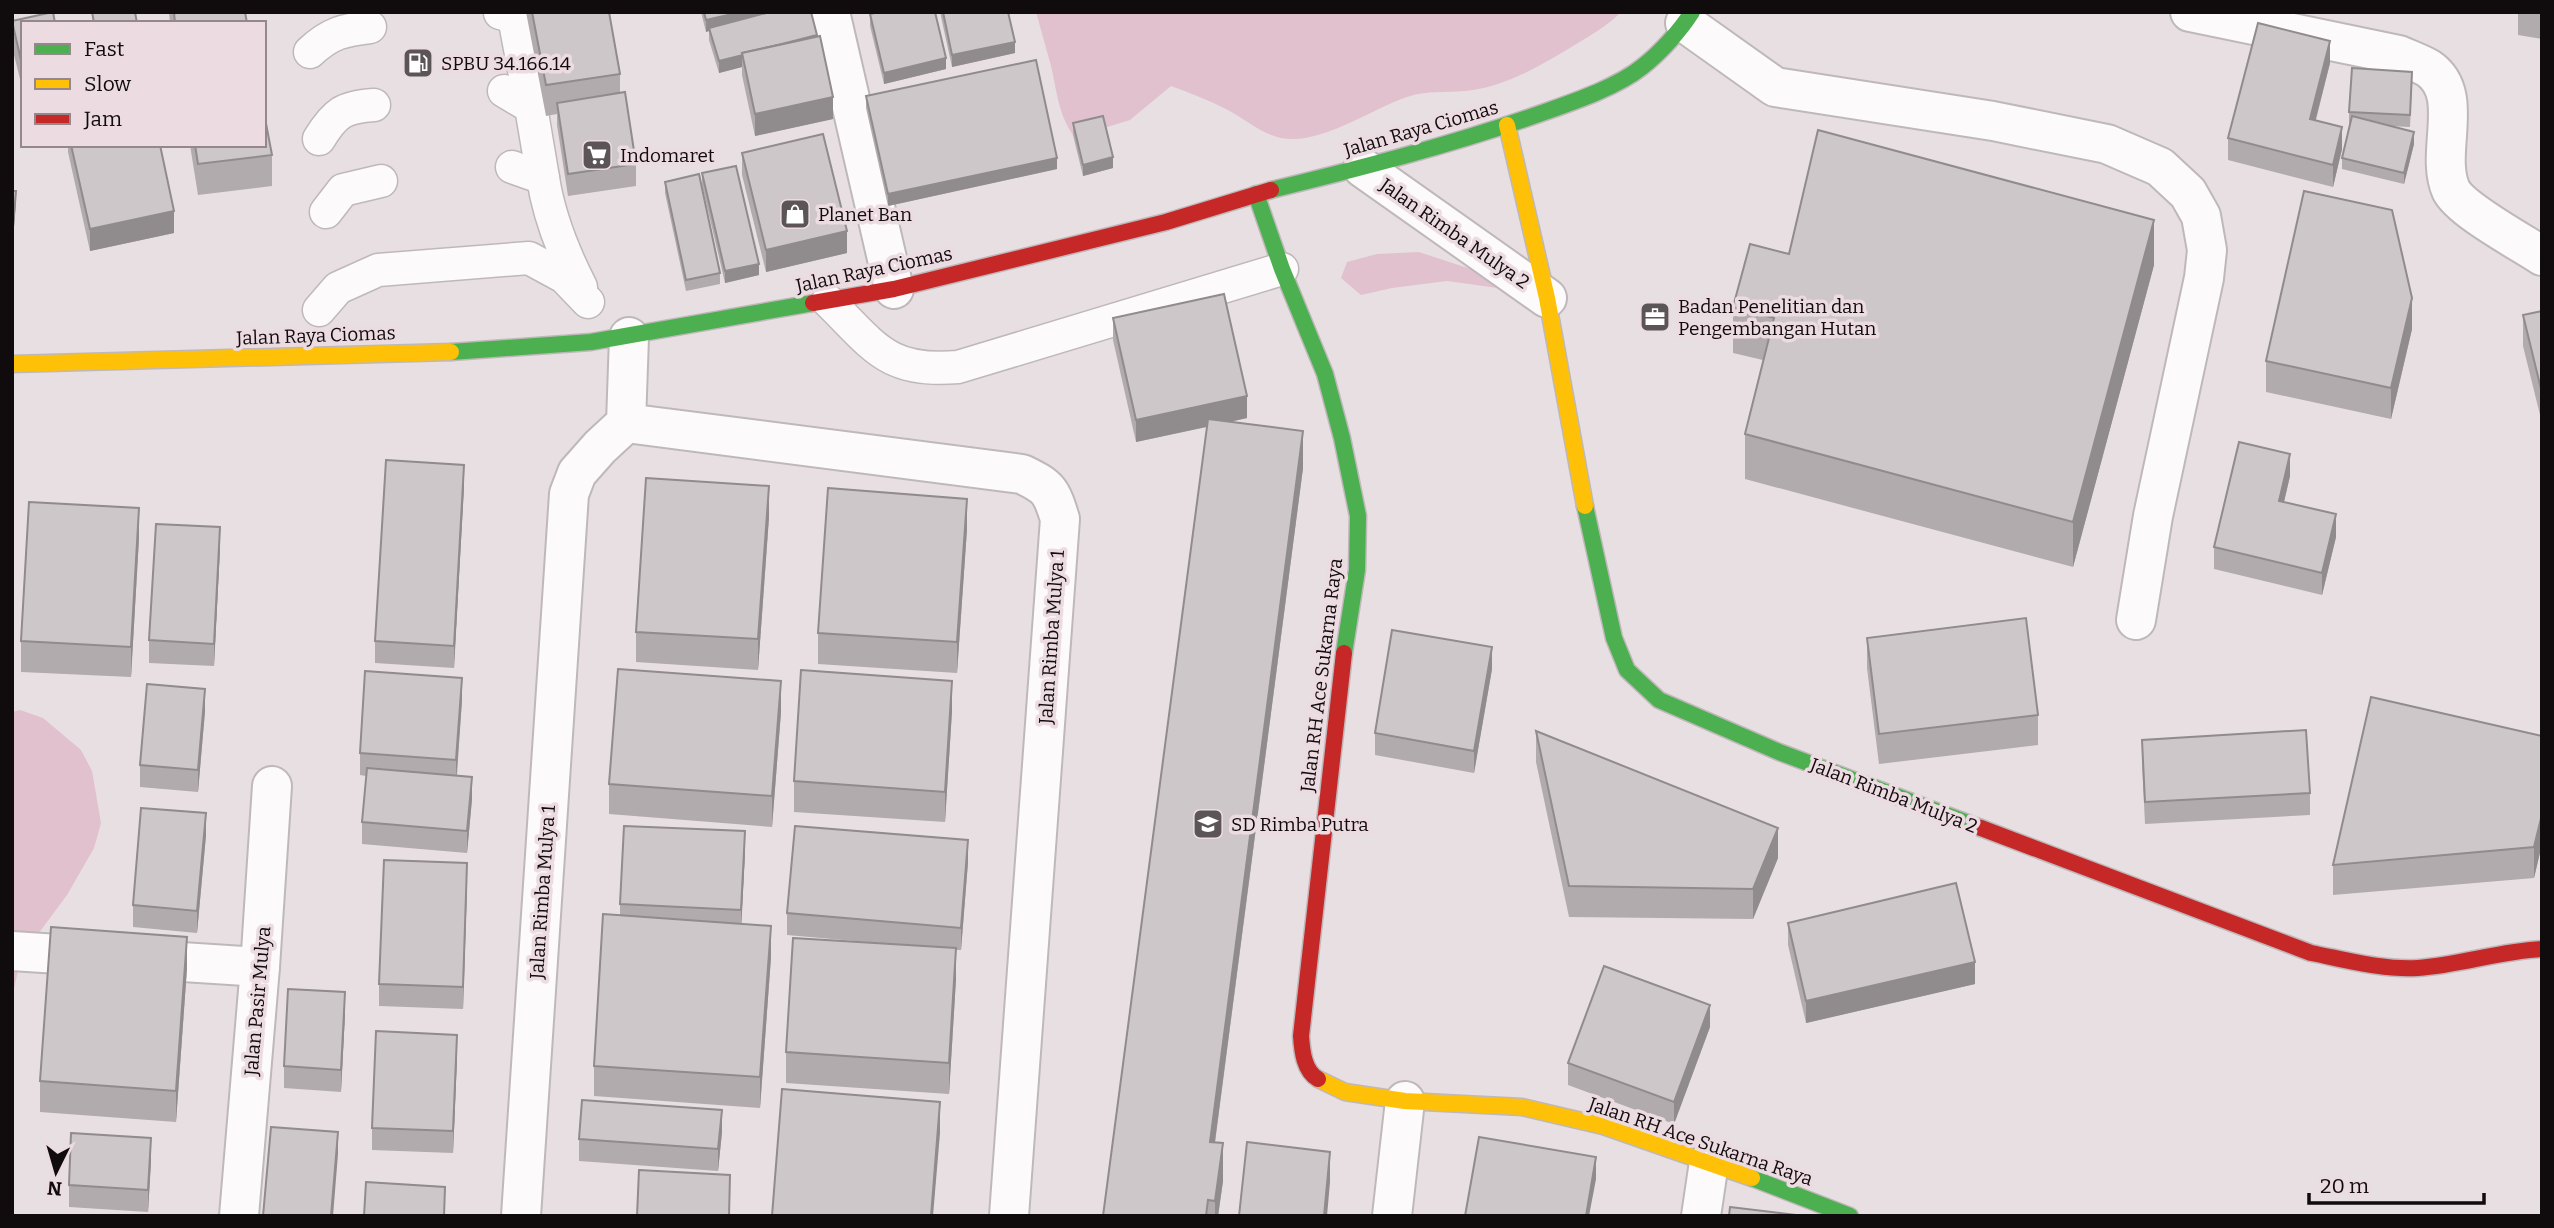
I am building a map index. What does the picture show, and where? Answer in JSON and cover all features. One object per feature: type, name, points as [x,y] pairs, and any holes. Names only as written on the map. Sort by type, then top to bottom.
[{"type":"street","points":[[830,12],[894,289]]},
{"type":"street","points":[[2190,12],[2399,55],[2429,69],[2444,86],[2448,100],[2445,167],[2452,190],[2462,204],[2542,256]]},
{"type":"street","points":[[1688,18],[1775,87],[1993,121],[2107,144],[2160,167],[2188,193],[2201,216],[2207,250],[2204,278],[2151,527],[2136,620]]},
{"type":"street","name":"Jalan Raya Ciomas","points":[[12,364],[449,352],[591,342],[894,289],[1166,222],[1256,194],[1363,168],[1507,125],[1589,96],[1642,68],[1688,18]]},
{"type":"street","name":"Jalan Rimba Mulya 2","points":[[1507,125],[1547,298],[1577,472],[1614,638],[1627,670],[1659,701],[1779,752],[2311,953],[2361,964],[2403,968],[2524,949],[2542,949]]},
{"type":"street","name":"Jalan Rimba Mulya 2","points":[[1363,168],[1547,298]]},
{"type":"street","name":"Jalan RH Ace Sukarna Raya","points":[[1256,194],[1282,269],[1325,374],[1358,516],[1357,570],[1341,669],[1301,1036],[1302,1055],[1313,1076],[1345,1092],[1405,1101],[1522,1107],[1603,1126],[1709,1162],[1850,1216]]},
{"type":"street","points":[[626,423],[629,337]]},
{"type":"street","name":"Jalan Rimba Mulya 1","points":[[521,1216],[569,495],[577,473],[626,423],[1022,474],[1044,485],[1054,499],[1059,519],[1009,1216]]},
{"type":"street","name":"Jalan Pasir Mulya","points":[[239,1216],[272,786]]},
{"type":"street","points":[[12,951],[260,967]]},
{"type":"street","points":[[1392,1216],[1405,1101]]},
{"type":"street","points":[[1702,1216],[1709,1162]]},
{"type":"lane","points":[[509,14],[531,107],[549,209],[562,250],[588,302],[591,342]]},
{"type":"lane","points":[[310,52],[325,37],[370,27]]},
{"type":"lane","points":[[504,91],[531,107]]},
{"type":"lane","points":[[319,139],[333,117],[348,108],[374,105]]},
{"type":"lane","points":[[512,167],[543,178]]},
{"type":"lane","points":[[327,212],[343,190],[381,181]]},
{"type":"lane","points":[[319,310],[338,288],[378,270],[529,258],[564,277],[588,302]]},
{"type":"lane","points":[[828,301],[881,353],[900,363],[928,370],[958,368],[1282,269]]},
{"type":"shaded area","points":[[1036,12],[1621,12],[1573,46],[1508,80],[1480,89],[1414,95],[1326,133],[1293,139],[1270,135],[1226,109],[1171,86],[1130,120],[1104,128],[1102,136],[1073,135],[1061,110]]},
{"type":"shaded area","points":[[1419,252],[1501,279],[1498,288],[1447,281],[1361,295],[1341,278],[1347,262],[1377,254]]},
{"type":"shaded area","points":[[20,710],[43,718],[81,750],[92,771],[101,823],[94,848],[67,895],[21,957],[12,998],[12,712]]},
{"type":"building","points":[[53,12],[55,21],[21,21],[21,60],[12,21]]},
{"type":"building","points":[[92,12],[135,12],[137,21],[94,21]]},
{"type":"building","points":[[174,12],[245,12],[247,21],[175,21]]},
{"type":"building","points":[[532,12],[609,12],[620,74],[546,85]]},
{"type":"building","points":[[704,12],[741,12],[706,20]]},
{"type":"building","points":[[770,12],[811,12],[817,35],[719,61],[709,28]]},
{"type":"building","points":[[935,12],[946,58],[884,73],[870,14]]},
{"type":"building","points":[[943,12],[1008,12],[1015,42],[952,55]]},
{"type":"building","points":[[2258,23],[2330,41],[2310,119],[2342,127],[2333,165],[2228,138]]},
{"type":"building","points":[[820,36],[833,97],[755,114],[742,53]]},
{"type":"building","points":[[1036,60],[1057,158],[888,194],[866,96]]},
{"type":"building","points":[[2352,68],[2412,72],[2410,115],[2349,112]]},
{"type":"building","name":"Indomaret","points":[[625,92],[636,164],[568,174],[557,103]]},
{"type":"building","points":[[1103,116],[1113,157],[1083,165],[1073,123]]},
{"type":"building","points":[[2352,116],[2414,132],[2404,173],[2342,158]]},
{"type":"building","points":[[266,124],[272,155],[198,164],[195,147],[266,147]]},
{"type":"building","points":[[1818,130],[2154,220],[2073,522],[1745,434],[1774,318],[1733,307],[1750,244],[1789,254]]},
{"type":"building","name":"Planet Ban","points":[[823,134],[847,231],[766,250],[742,153]]},
{"type":"building","points":[[71,147],[160,147],[174,211],[90,229]]},
{"type":"building","points":[[736,166],[759,264],[725,271],[702,173]]},
{"type":"building","points":[[699,174],[720,273],[686,280],[665,182]]},
{"type":"building","points":[[12,191],[16,191],[12,239]]},
{"type":"building","points":[[2304,191],[2392,210],[2412,298],[2391,388],[2266,361]]},
{"type":"building","points":[[1224,294],[1247,396],[1136,420],[1113,318]]},
{"type":"building","points":[[2542,311],[2542,393],[2523,315]]},
{"type":"building","name":"SD Rimba Putra","points":[[1208,419],[1303,431],[1210,1142],[1223,1143],[1215,1201],[1208,1200],[1206,1216],[1103,1216]]},
{"type":"building","points":[[2239,442],[2290,454],[2279,501],[2336,514],[2322,573],[2214,547]]},
{"type":"building","points":[[386,460],[464,465],[454,646],[375,641]]},
{"type":"building","points":[[646,478],[769,486],[758,639],[636,632]]},
{"type":"building","points":[[828,488],[967,499],[957,642],[818,633]]},
{"type":"building","points":[[29,502],[139,508],[131,647],[21,641]]},
{"type":"building","points":[[156,524],[220,527],[214,644],[149,640]]},
{"type":"building","points":[[2026,618],[2038,715],[1879,734],[1867,638]]},
{"type":"building","points":[[1392,630],[1492,647],[1474,751],[1375,733]]},
{"type":"building","points":[[618,669],[781,681],[772,796],[609,784]]},
{"type":"building","points":[[801,670],[952,681],[945,792],[794,781]]},
{"type":"building","points":[[365,671],[462,678],[456,760],[360,753]]},
{"type":"building","points":[[147,684],[205,689],[198,770],[140,765]]},
{"type":"building","points":[[2371,697],[2542,736],[2542,814],[2534,847],[2333,865]]},
{"type":"building","points":[[2306,730],[2310,793],[2145,802],[2142,740]]},
{"type":"building","points":[[1536,731],[1778,828],[1753,889],[1569,886]]},
{"type":"building","points":[[367,768],[472,777],[467,831],[362,822]]},
{"type":"building","points":[[141,808],[206,813],[197,911],[133,905]]},
{"type":"building","points":[[624,826],[745,831],[741,910],[620,904]]},
{"type":"building","points":[[795,826],[968,840],[961,928],[787,913]]},
{"type":"building","points":[[384,860],[467,863],[463,987],[379,984]]},
{"type":"building","points":[[1956,883],[1975,962],[1806,1001],[1788,923]]},
{"type":"building","points":[[603,914],[771,926],[760,1077],[594,1066]]},
{"type":"building","points":[[51,927],[187,937],[176,1091],[40,1081]]},
{"type":"building","points":[[793,938],[956,948],[949,1063],[786,1052]]},
{"type":"building","points":[[1604,966],[1710,1005],[1674,1102],[1568,1063]]},
{"type":"building","points":[[288,989],[345,992],[341,1070],[284,1066]]},
{"type":"building","points":[[376,1031],[457,1035],[453,1131],[372,1128]]},
{"type":"building","points":[[782,1089],[940,1102],[931,1216],[772,1216]]},
{"type":"building","points":[[582,1100],[722,1110],[718,1149],[579,1139]]},
{"type":"building","points":[[271,1127],[338,1132],[331,1216],[263,1216]]},
{"type":"building","points":[[71,1133],[151,1138],[148,1190],[69,1185]]},
{"type":"building","points":[[1479,1137],[1596,1157],[1586,1216],[1465,1216]]},
{"type":"building","points":[[1247,1142],[1330,1152],[1324,1216],[1239,1216]]},
{"type":"building","points":[[639,1170],[730,1175],[729,1216],[637,1216]]},
{"type":"building","points":[[366,1182],[445,1187],[444,1216],[364,1216]]},
{"type":"building","points":[[1730,1207],[1804,1216],[1729,1216]]},
{"type":"traffic: fast","points":[[1271,190],[1439,146],[1592,94],[1619,82],[1649,61],[1676,34],[1692,12]]},
{"type":"traffic: fast","points":[[1256,194],[1282,269],[1325,374],[1358,516],[1357,570],[1344,653]]},
{"type":"traffic: fast","points":[[451,352],[591,342],[813,303]]},
{"type":"traffic: fast","points":[[1585,506],[1614,638],[1627,670],[1659,700],[1779,752],[1981,828]]},
{"type":"traffic: fast","points":[[1752,1178],[1850,1216]]},
{"type":"traffic: slow","points":[[1507,125],[1547,298],[1585,506]]},
{"type":"traffic: slow","points":[[12,364],[451,352]]},
{"type":"traffic: slow","points":[[1318,1079],[1345,1092],[1405,1101],[1522,1107],[1603,1126],[1752,1178]]},
{"type":"traffic: jam","points":[[813,303],[894,289],[1166,222],[1271,190]]},
{"type":"traffic: jam","points":[[1318,1079],[1307,1066],[1301,1036],[1344,653]]},
{"type":"traffic: jam","points":[[1981,828],[2311,953],[2378,966],[2418,968],[2542,949]]},
{"type":"place","name":"SPBU 34.166.14","points":[[418,63]]},
{"type":"place","name":"Indomaret","points":[[597,155]]},
{"type":"place","name":"Planet Ban","points":[[795,214]]},
{"type":"place","name":"Badan Penelitian dan Pengembangan Hutan","points":[[1655,317]]},
{"type":"place","name":"SD Rimba Putra","points":[[1208,824]]}]
